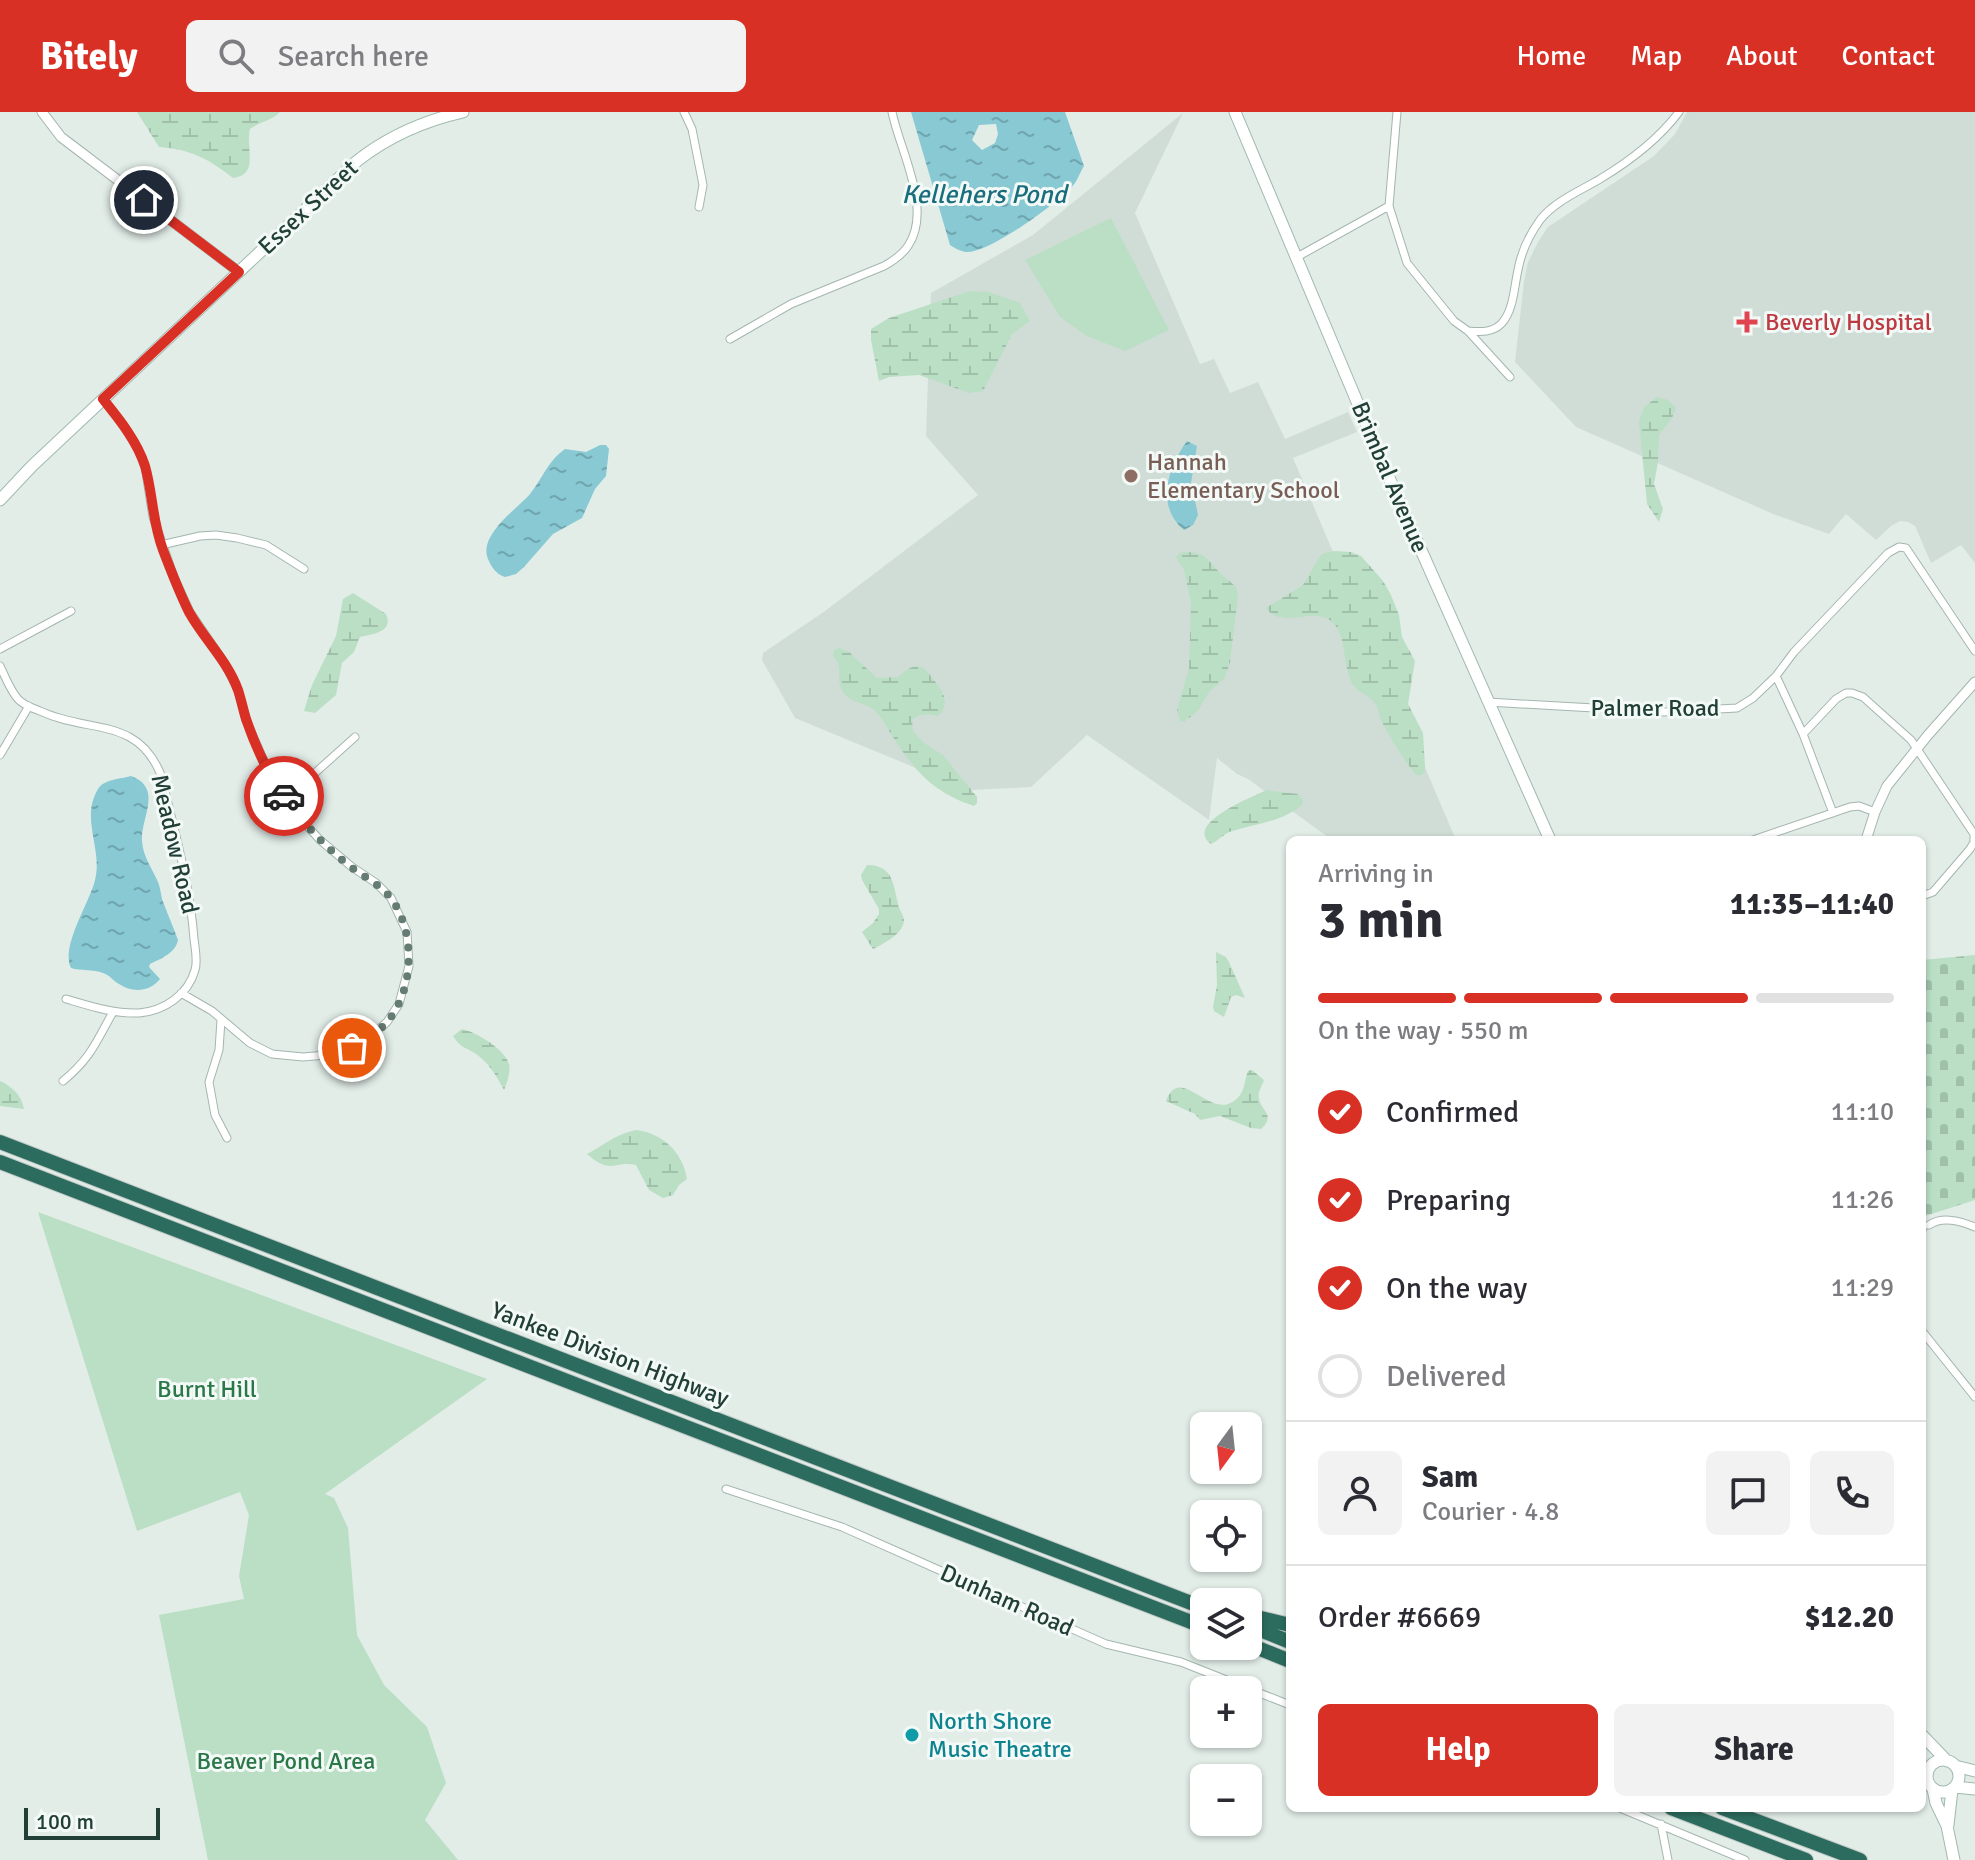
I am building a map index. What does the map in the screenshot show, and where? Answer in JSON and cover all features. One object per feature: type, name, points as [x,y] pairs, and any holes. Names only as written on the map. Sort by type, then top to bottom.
[{"type":"highway","name":"Yankee Division Highway","points":[[0,1142],[1190,1602]]},
{"type":"highway","name":"Yankee Division Highway","points":[[0,1162],[1190,1622]]},
{"type":"highway","points":[[1262,1618],[1286,1624]]},
{"type":"highway","points":[[1262,1631],[1286,1640]]},
{"type":"highway","points":[[1262,1650],[1286,1659]]},
{"type":"highway","points":[[1681,1812],[1806,1860]]},
{"type":"highway","points":[[1733,1812],[1861,1860]]},
{"type":"highway","points":[[1752,1812],[1861,1860]]},
{"type":"main road","name":"Essex Street","points":[[0,500],[103,399],[371,150],[424,122],[463,112]]},
{"type":"main road","name":"Brimbal Avenue","points":[[1235,112],[1393,487],[1548,836]]},
{"type":"main road","points":[[1926,1739],[1951,1764],[1959,1777],[1953,1788],[1947,1826]]},
{"type":"main road","points":[[1926,1767],[1937,1761],[1975,1771]]},
{"type":"main road","points":[[1926,1777],[1947,1826],[1954,1860]]},
{"type":"main road","points":[[1933,1789],[1942,1792],[1953,1788],[1975,1789]]},
{"type":"street","points":[[42,112],[61,137],[239,272]]},
{"type":"street","points":[[684,112],[692,129],[703,185],[699,207]]},
{"type":"street","points":[[730,339],[799,300],[884,266],[907,249],[917,220],[917,202],[892,112]]},
{"type":"street","points":[[1397,112],[1389,206],[1407,263],[1454,321],[1468,331],[1510,377]]},
{"type":"street","points":[[1468,331],[1486,332],[1501,324],[1515,290],[1518,267],[1540,220],[1553,207],[1639,152],[1666,129],[1679,112]]},
{"type":"street","points":[[1297,257],[1389,206]]},
{"type":"street","points":[[66,999],[113,1012],[141,1013],[160,1009],[181,993],[212,1011],[250,1043],[272,1054],[303,1057],[326,1055],[352,1048],[387,1022],[399,1004],[409,966],[407,932],[391,898],[320,840],[286,799],[268,770],[246,720],[238,690],[224,662],[190,612],[161,545],[145,466],[137,447],[103,399]]},
{"type":"street","points":[[161,545],[200,536],[237,538],[266,545],[304,569]]},
{"type":"street","name":"Palmer Road","points":[[1488,702],[1664,712],[1737,708],[1753,698],[1776,676],[1852,589],[1888,553],[1899,547],[1906,548],[1975,651]]},
{"type":"street","points":[[0,649],[71,611]]},
{"type":"street","points":[[0,666],[18,699],[29,706],[0,755]]},
{"type":"street","points":[[1776,676],[1803,734],[1833,813]]},
{"type":"street","points":[[1867,836],[1887,786],[1975,682]]},
{"type":"street","points":[[1803,734],[1836,699],[1852,693],[1863,697],[1911,740],[1972,828],[1975,838],[1970,849],[1926,896]]},
{"type":"street","name":"Meadow Road","points":[[29,706],[44,714],[132,737],[143,744],[155,760],[192,915],[196,969],[181,993]]},
{"type":"street","points":[[286,799],[355,737]]},
{"type":"street","points":[[1765,836],[1856,806],[1875,812]]},
{"type":"street","points":[[63,1081],[88,1057],[113,1012]]},
{"type":"street","points":[[221,1020],[219,1050],[209,1082],[215,1115],[227,1138]]},
{"type":"street","points":[[1926,1226],[1937,1220],[1958,1221],[1975,1227]]},
{"type":"street","points":[[1926,1336],[1975,1397]]},
{"type":"street","name":"Dunham Road","points":[[726,1489],[842,1527],[1106,1644],[1181,1662],[1286,1703]]},
{"type":"street","points":[[1630,1812],[1745,1860]]},
{"type":"street","points":[[1661,1824],[1668,1860]]},
{"type":"shaded area","name":"Beverly Hospital","points":[[1687,112],[1975,112],[1975,563],[1961,545],[1931,563],[1915,526],[1908,522],[1900,521],[1891,526],[1876,540],[1846,514],[1829,534],[1773,514],[1576,427],[1515,362],[1528,262],[1548,227],[1654,156],[1675,134]]},
{"type":"shaded area","name":"Hannah Elementary School","points":[[1183,113],[1135,213],[1200,364],[1214,359],[1230,393],[1258,382],[1285,439],[1348,412],[1357,432],[1293,458],[1454,836],[1326,836],[1217,758],[1209,820],[1087,735],[1031,787],[969,790],[795,718],[762,660],[763,653],[825,611],[978,495],[926,436],[931,293],[1033,235]]},
{"type":"green space","points":[[137,112],[280,112],[250,129],[249,166],[241,176],[233,178],[199,156],[159,147]]},
{"type":"green space","points":[[1111,218],[1169,330],[1125,351],[1087,336],[1060,317],[1025,260]]},
{"type":"green space","points":[[970,291],[989,292],[1020,303],[1030,321],[1012,334],[983,391],[969,393],[919,375],[889,377],[879,381],[871,329],[889,318]]},
{"type":"green space","points":[[1657,397],[1668,400],[1676,408],[1659,435],[1654,484],[1663,509],[1659,522],[1647,504],[1639,422],[1644,407]]},
{"type":"green space","points":[[1335,551],[1361,556],[1383,581],[1399,615],[1402,637],[1415,661],[1408,704],[1423,733],[1425,771],[1422,775],[1416,775],[1402,756],[1373,701],[1353,684],[1341,636],[1335,625],[1319,616],[1282,618],[1266,608],[1303,585],[1320,556]]},
{"type":"green space","points":[[1185,552],[1206,557],[1236,587],[1238,597],[1230,662],[1225,678],[1209,692],[1198,711],[1184,722],[1180,721],[1177,710],[1189,668],[1191,603],[1184,570],[1176,557]]},
{"type":"green space","points":[[353,593],[386,614],[387,625],[381,631],[360,637],[354,652],[342,663],[336,695],[315,713],[304,711],[312,685],[336,636],[343,599]]},
{"type":"green space","points":[[839,648],[849,652],[877,678],[898,677],[915,666],[926,670],[939,687],[945,704],[938,716],[918,716],[912,720],[913,731],[924,743],[943,755],[977,797],[974,806],[937,788],[911,762],[876,712],[845,694],[833,656],[834,650]]},
{"type":"green space","points":[[1267,790],[1298,794],[1303,804],[1278,818],[1229,832],[1211,844],[1205,836],[1212,820]]},
{"type":"green space","points":[[867,865],[888,873],[904,920],[894,936],[873,949],[862,932],[879,914],[862,880],[861,875]]},
{"type":"green space","points":[[1216,952],[1226,957],[1245,998],[1231,997],[1224,1017],[1213,1007],[1217,985]]},
{"type":"green space","points":[[1975,955],[1975,1200],[1926,1216],[1926,960]]},
{"type":"green space","points":[[462,1029],[489,1042],[506,1058],[509,1070],[504,1090],[487,1064],[455,1039],[453,1036]]},
{"type":"green space","points":[[1252,1070],[1264,1080],[1259,1097],[1268,1117],[1261,1129],[1220,1116],[1200,1120],[1195,1114],[1166,1101],[1172,1090],[1180,1088],[1220,1105],[1230,1103],[1240,1095],[1248,1071]]},
{"type":"green space","points":[[0,1081],[16,1092],[24,1109],[0,1106]]},
{"type":"green space","points":[[636,1130],[663,1140],[681,1160],[687,1179],[673,1195],[663,1198],[649,1190],[636,1165],[607,1166],[587,1154],[616,1137]]},
{"type":"green space","name":"Burnt Hill","points":[[38,1212],[487,1379],[325,1494],[334,1498],[348,1528],[357,1635],[384,1685],[427,1727],[446,1783],[425,1820],[458,1860],[208,1860],[159,1615],[244,1599],[239,1576],[249,1515],[240,1492],[137,1531]]},
{"type":"water","name":"Kellehers Pond","points":[[911,112],[1065,112],[1084,166],[1075,183],[1043,212],[998,241],[971,252],[950,245]],"holes":[[[996,124],[998,134],[995,143],[982,150],[972,140],[979,125]]]},
{"type":"water","points":[[1187,441],[1197,446],[1191,483],[1198,515],[1193,525],[1184,530],[1175,520],[1167,498],[1174,462]]},
{"type":"water","points":[[606,445],[609,449],[606,476],[595,489],[582,518],[553,534],[516,574],[505,577],[497,572],[486,550],[493,532],[530,494],[549,465],[565,449],[586,452]]},
{"type":"water","points":[[131,776],[146,788],[148,805],[142,832],[143,847],[178,940],[171,952],[150,964],[149,967],[160,979],[151,987],[141,990],[124,987],[99,972],[71,968],[69,959],[72,937],[92,889],[97,868],[91,823],[93,800],[104,783]]},
{"type":"way so far","points":[[284,796],[320,840],[391,898],[407,932],[409,966],[399,1004],[387,1022],[352,1048]]},
{"type":"place","name":"Beverly Hospital","points":[[1747,322]]},
{"type":"place","name":"Hannah Elementary School","points":[[1131,476]]},
{"type":"place","name":"North Shore Music Theatre","points":[[912,1735]]},
{"type":"route","points":[[144,200],[239,272],[103,399],[137,447],[145,466],[153,517],[174,577],[190,612],[224,662],[238,690],[246,720],[268,770],[284,796]]},
{"type":"park label","name":"Beaver Pond Area","points":[[286,1761]]}]
